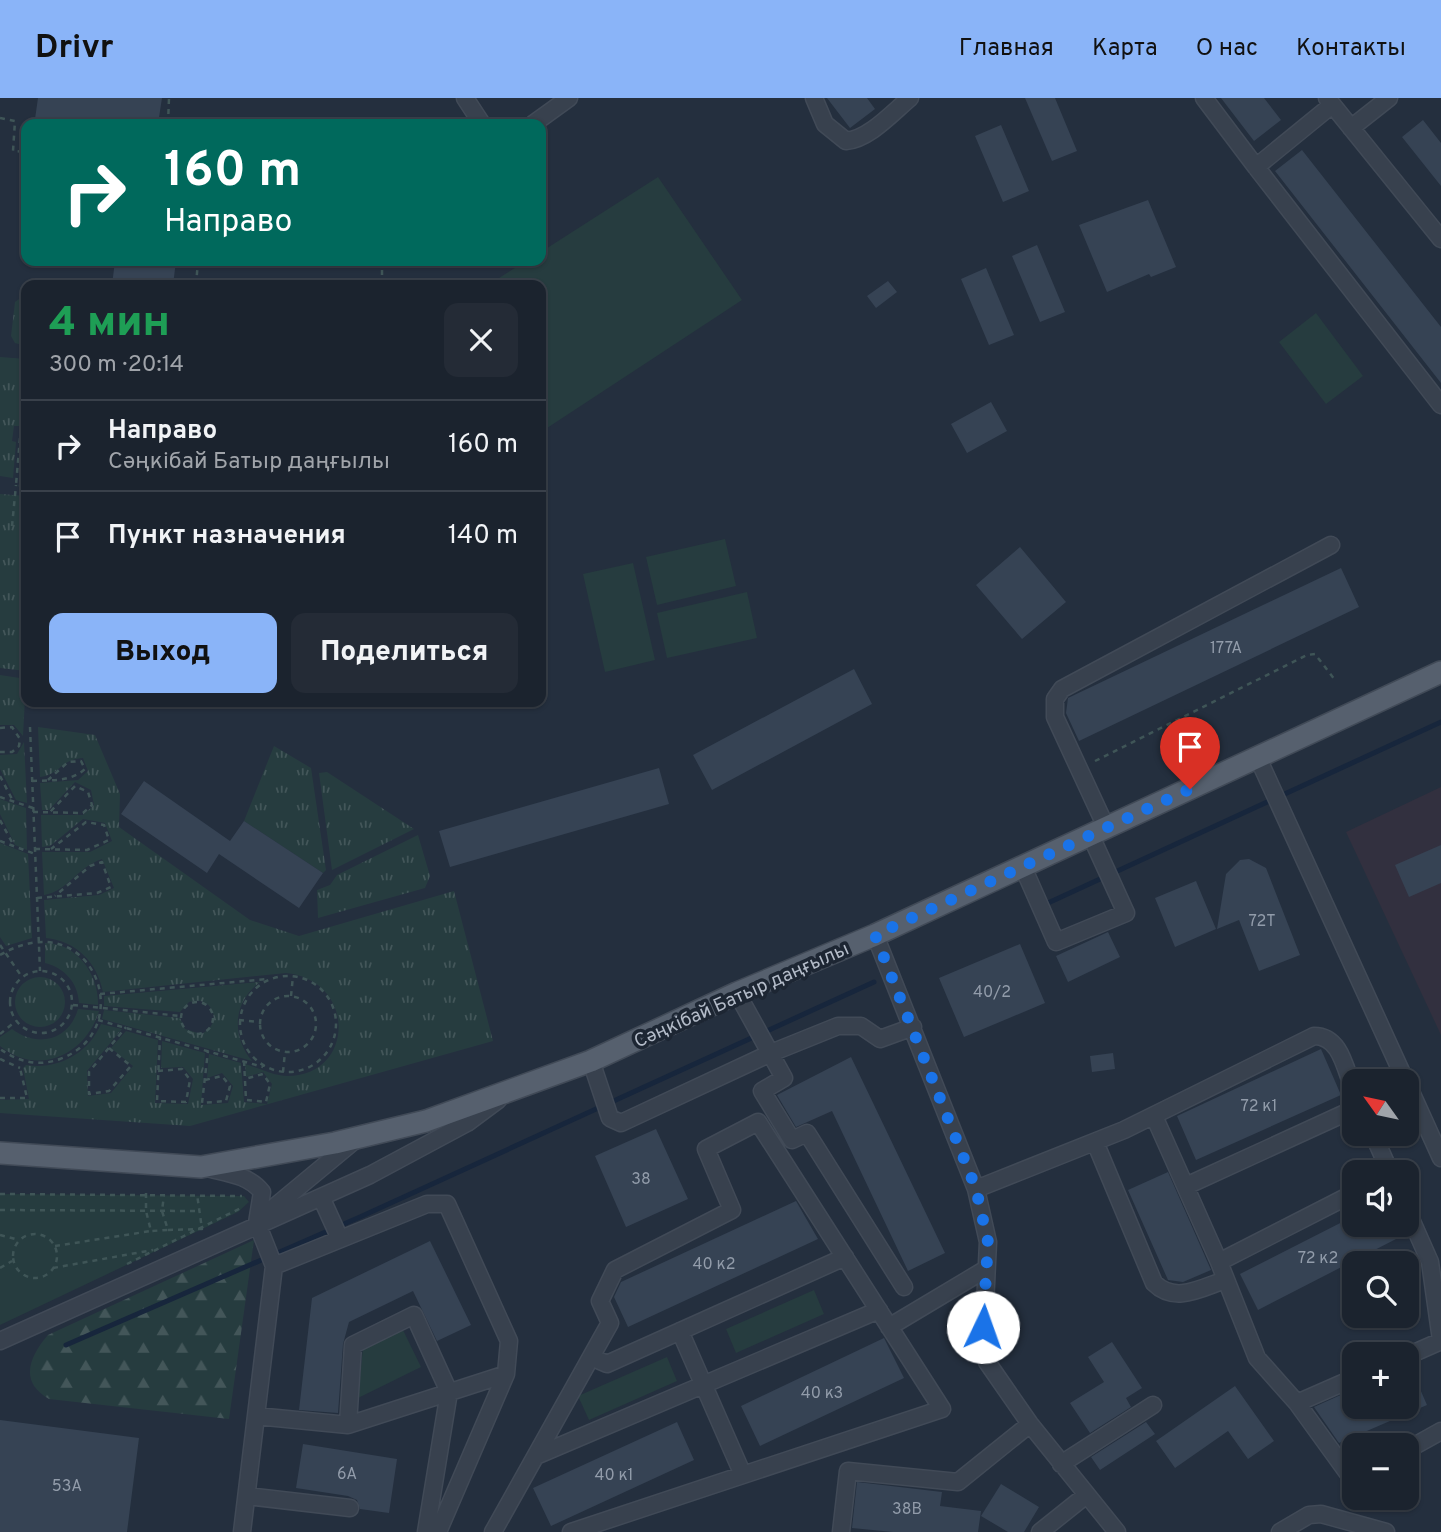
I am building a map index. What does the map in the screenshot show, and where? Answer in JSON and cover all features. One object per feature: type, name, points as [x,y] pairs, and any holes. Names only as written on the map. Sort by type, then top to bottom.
[{"type":"main road","name":"Сәңкібай Батыр даңғылы","points":[[0,1153],[201,1167],[357,1138],[426,1121],[591,1061],[737,993],[875,935],[1441,672]]},
{"type":"main road","points":[[0,1163],[46,1157]]},
{"type":"street","points":[[465,98],[479,119]]},
{"type":"street","points":[[540,119],[569,98]]},
{"type":"street","points":[[814,98],[825,124],[846,141],[856,141],[910,98]]},
{"type":"street","points":[[1204,98],[1441,405]]},
{"type":"street","points":[[1351,128],[1389,98]]},
{"type":"street","points":[[1256,167],[1329,102],[1441,239]]},
{"type":"street","points":[[1023,867],[1056,942],[1126,913],[1109,875],[1079,769],[1055,717],[1055,699],[1062,689],[1331,545]]},
{"type":"street","points":[[1258,758],[1401,1069]]},
{"type":"street","points":[[875,935],[976,1189],[988,1242],[983,1348],[987,1362],[1085,1496],[1117,1532]]},
{"type":"street","points":[[737,993],[784,1077],[762,1091],[792,1140],[807,1133],[905,1287]]},
{"type":"street","points":[[591,1061],[614,1122],[621,1123],[764,1041],[838,1027],[861,1027],[880,1039],[913,1027]]},
{"type":"street","points":[[976,1189],[1154,1116],[1314,1036],[1325,1036],[1335,1042],[1345,1069]]},
{"type":"street","points":[[0,1341],[257,1223],[370,1175],[467,1123],[514,1089]]},
{"type":"street","points":[[1419,1109],[1441,1158]]},
{"type":"street","points":[[1186,1186],[1342,1114]]},
{"type":"street","points":[[1154,1116],[1219,1262],[1257,1358],[1297,1403],[1342,1465]]},
{"type":"street","points":[[493,1532],[610,1324],[600,1301],[615,1270],[732,1210],[706,1149],[758,1122],[942,1409],[571,1532]]},
{"type":"street","points":[[257,1223],[357,1138]]},
{"type":"street","points":[[1095,1142],[1154,1283],[1164,1293],[1175,1296],[1225,1280]]},
{"type":"street","points":[[201,1167],[255,1183],[262,1192],[257,1223],[272,1259],[242,1532]]},
{"type":"street","points":[[321,1197],[336,1232]]},
{"type":"street","points":[[1219,1262],[1342,1199]]},
{"type":"street","points":[[272,1259],[336,1232],[426,1204],[447,1204],[509,1341],[506,1374],[438,1532]]},
{"type":"street","points":[[1419,1237],[1430,1262],[1441,1340],[1419,1350]]},
{"type":"street","points":[[591,1357],[607,1364],[845,1257]]},
{"type":"street","points":[[889,1327],[986,1269]]},
{"type":"street","points":[[536,1455],[878,1310]]},
{"type":"street","points":[[348,1425],[354,1345],[414,1314],[449,1392],[426,1532]]},
{"type":"street","points":[[680,1331],[743,1475]]},
{"type":"street","points":[[256,1416],[348,1425],[506,1374]]},
{"type":"street","points":[[1297,1403],[1342,1383]]},
{"type":"street","points":[[1061,1464],[1153,1405]]},
{"type":"street","points":[[841,1532],[848,1471],[958,1482],[1030,1424]]},
{"type":"street","points":[[1419,1444],[1441,1432]]},
{"type":"street","points":[[247,1496],[351,1508]]},
{"type":"street","points":[[1040,1532],[1085,1496]]},
{"type":"street","points":[[1280,1532],[1310,1514],[1321,1514],[1386,1532]]},
{"type":"path","points":[[168,119],[169,98]]},
{"type":"path","points":[[0,118],[15,121],[13,151],[21,152]]},
{"type":"path","points":[[12,526],[20,438]]},
{"type":"path","points":[[16,485],[21,486]]},
{"type":"path","points":[[1079,769],[1307,655],[1315,654],[1335,680]]},
{"type":"path","points":[[0,728],[12,727],[20,739],[19,746],[12,752],[0,752]]},
{"type":"path","points":[[30,727],[40,971]]},
{"type":"path","points":[[20,739],[31,739]]},
{"type":"path","points":[[32,780],[48,780],[75,778],[85,769],[81,761],[68,762],[48,780]]},
{"type":"path","points":[[0,776],[13,801]]},
{"type":"path","points":[[0,797],[33,810],[50,813],[83,813],[92,805],[88,792],[75,786],[50,813]]},
{"type":"path","points":[[0,820],[14,846]]},
{"type":"path","points":[[35,849],[88,850],[109,839],[104,825],[86,822],[51,849]]},
{"type":"path","points":[[0,841],[35,854]]},
{"type":"path","points":[[37,898],[97,892],[111,887],[102,862],[90,866],[55,896]]},
{"type":"path","points":[[0,955],[17,944],[38,940],[58,943],[77,953],[92,968],[101,1008],[98,1020],[85,1044],[70,1056],[51,1063],[25,1062],[0,1049]]},
{"type":"path","points":[[0,945],[23,977]]},
{"type":"path","points":[[40,971],[58,975],[66,983],[73,1005],[66,1023],[49,1033],[30,1032],[16,1021],[10,1001],[12,990],[23,977],[40,971]]},
{"type":"path","points":[[98,1020],[283,1072],[308,1069],[322,1059],[332,1045],[337,1029],[336,1014],[325,993],[307,979],[293,976],[100,994]]},
{"type":"path","points":[[291,996],[293,976]]},
{"type":"path","points":[[266,1068],[248,1052],[241,1037],[239,1020],[251,992],[273,978]]},
{"type":"path","points":[[291,996],[307,1003],[316,1018],[317,1027],[308,1045],[300,1051],[285,1052],[272,1048],[265,1041],[260,1022],[267,1006],[282,997],[291,996]]},
{"type":"path","points":[[197,1002],[207,1005],[213,1020],[209,1028],[195,1033],[187,1029],[181,1016],[187,1005],[197,1002]]},
{"type":"path","points":[[73,1005],[181,1016]]},
{"type":"path","points":[[239,1020],[260,1022]]},
{"type":"path","points":[[0,1034],[16,1021]]},
{"type":"path","points":[[109,1048],[131,1066],[109,1091],[89,1094],[89,1072],[126,1027]]},
{"type":"path","points":[[158,1071],[182,1069],[190,1080],[186,1102],[157,1101],[158,1071],[160,1037]]},
{"type":"path","points":[[205,1080],[222,1076],[230,1086],[226,1101],[202,1103],[208,1051]]},
{"type":"path","points":[[283,1072],[285,1052]]},
{"type":"path","points":[[0,1059],[20,1068]]},
{"type":"path","points":[[244,1061],[244,1079],[246,1100],[267,1102],[270,1084],[263,1074],[244,1079]]},
{"type":"path","points":[[20,1068],[25,1062]]},
{"type":"path","points":[[0,1098],[27,1098],[20,1068]]},
{"type":"path","points":[[0,1194],[197,1194],[244,1196],[249,1202],[238,1212],[123,1266]]},
{"type":"path","points":[[146,1194],[146,1211],[151,1231]]},
{"type":"path","points":[[164,1194],[162,1211],[168,1230]]},
{"type":"path","points":[[197,1194],[202,1229]]},
{"type":"path","points":[[0,1210],[200,1212]]},
{"type":"path","points":[[55,1247],[151,1231],[202,1229]]},
{"type":"path","points":[[0,1236],[19,1240],[38,1234],[46,1236],[55,1247],[53,1268]]},
{"type":"path","points":[[0,1268],[13,1260],[19,1240]]},
{"type":"path","points":[[13,1260],[20,1272],[34,1278],[42,1277],[53,1268],[160,1249]]},
{"type":"shaded area","points":[[1441,787],[1441,1035],[1346,832]]},
{"type":"green space","points":[[658,177],[742,300],[546,429],[546,280],[496,280],[518,266],[546,266],[546,249]]},
{"type":"green space","points":[[21,298],[21,345],[15,343],[11,336],[15,302]]},
{"type":"green space","points":[[1316,313],[1363,376],[1326,404],[1279,342]]},
{"type":"green space","points":[[0,357],[21,359],[21,426],[14,426],[12,441],[16,442],[13,478],[0,476]]},
{"type":"green space","points":[[0,494],[21,496],[21,670],[0,668]]},
{"type":"green space","points":[[725,539],[736,586],[657,605],[646,557]]},
{"type":"green space","points":[[633,563],[655,660],[605,672],[583,574]]},
{"type":"green space","points":[[747,592],[757,638],[667,658],[657,613]]},
{"type":"green space","points":[[0,675],[21,678],[21,707],[25,707],[23,736],[14,725],[0,725]]},
{"type":"green space","points":[[38,727],[95,735],[120,794],[119,827],[250,920],[299,936],[454,891],[493,1041],[190,1126],[0,1113],[0,1100],[29,1099],[23,1068],[26,1065],[49,1065],[71,1058],[88,1044],[101,1024],[122,1029],[87,1071],[88,1096],[111,1093],[133,1066],[111,1048],[126,1031],[158,1040],[155,1103],[188,1104],[193,1079],[183,1067],[161,1068],[162,1041],[205,1053],[201,1105],[228,1103],[233,1086],[222,1073],[207,1078],[209,1054],[241,1063],[244,1102],[267,1104],[272,1084],[263,1072],[246,1077],[245,1064],[282,1076],[309,1072],[325,1061],[335,1046],[339,1028],[336,1009],[326,993],[309,980],[286,973],[103,992],[96,971],[84,955],[67,943],[46,938],[44,900],[99,895],[114,888],[102,859],[85,868],[60,889],[44,895],[42,852],[90,852],[112,841],[105,823],[83,819],[50,846],[42,847],[41,815],[83,815],[94,805],[91,790],[75,782],[49,810],[42,810],[40,783],[78,780],[88,771],[83,758],[70,761],[51,774],[40,777]]},
{"type":"green space","points":[[24,742],[27,803],[16,800],[0,769],[0,755],[17,754]]},
{"type":"green space","points":[[274,746],[311,768],[326,870],[323,873],[244,821]]},
{"type":"green space","points":[[327,772],[414,829],[332,870],[319,773]]},
{"type":"green space","points":[[0,799],[26,808],[27,850],[15,845],[0,814]]},
{"type":"green space","points":[[418,835],[430,876],[425,888],[318,918],[317,890],[330,885],[337,875]]},
{"type":"green space","points":[[0,843],[28,854],[32,938],[6,946],[0,937]]},
{"type":"green space","points":[[45,943],[57,944],[67,949],[84,963],[95,983],[98,1005],[79,1003],[76,989],[69,977],[45,963]]},
{"type":"green space","points":[[40,977],[57,985],[65,1002],[57,1019],[40,1027],[23,1019],[15,1002],[23,985]]},
{"type":"green space","points":[[260,982],[244,999],[238,1019],[241,1041],[252,1061],[102,1019],[104,1010],[180,1018],[185,1029],[201,1034],[212,1024],[214,1017],[213,1011],[204,1002],[189,1002],[180,1012],[104,1006],[104,996]]},
{"type":"green space","points":[[78,1009],[99,1011],[93,1026],[83,1039],[72,1050],[59,1057],[30,1060],[0,1046],[0,1037],[12,1029],[22,1035],[41,1039],[60,1034],[74,1020]]},
{"type":"green space","points":[[0,1194],[244,1196],[249,1202],[238,1212],[0,1325]]},
{"type":"green space","points":[[254,1240],[229,1419],[49,1399],[34,1385],[30,1377],[32,1360],[48,1335]]},
{"type":"green space","points":[[814,1290],[824,1314],[736,1353],[726,1329]]},
{"type":"green space","points":[[403,1330],[421,1367],[358,1398],[363,1348]]},
{"type":"green space","points":[[667,1357],[677,1381],[589,1420],[578,1396]]},
{"type":"building","points":[[38,98],[162,98],[159,119],[35,119]]},
{"type":"building","points":[[827,98],[867,98],[875,109],[850,128]]},
{"type":"building","points":[[1025,98],[1055,98],[1077,151],[1052,161]]},
{"type":"building","points":[[1221,98],[1264,98],[1281,120],[1254,141]]},
{"type":"building","points":[[1423,120],[1441,143],[1441,186],[1402,137]]},
{"type":"building","points":[[1001,125],[1029,191],[1003,202],[975,136]]},
{"type":"building","points":[[1302,150],[1441,327],[1441,383],[1275,171]]},
{"type":"building","points":[[1148,200],[1176,267],[1151,277],[1149,274],[1107,292],[1079,225]]},
{"type":"building","points":[[1037,245],[1065,312],[1040,322],[1012,256]]},
{"type":"building","points":[[114,266],[175,266],[174,280],[113,280]]},
{"type":"building","points":[[986,268],[1014,335],[989,345],[961,279]]},
{"type":"building","points":[[888,281],[897,292],[876,308],[867,296]]},
{"type":"building","points":[[991,402],[1007,431],[967,453],[951,424]]},
{"type":"building","points":[[1020,547],[1066,602],[1022,639],[976,585]]},
{"type":"building","points":[[1341,568],[1359,607],[1079,741],[1066,713],[1068,698]]},
{"type":"building","points":[[854,669],[872,704],[712,790],[693,755]]},
{"type":"building","points":[[659,768],[669,804],[450,867],[439,831]]},
{"type":"building","points":[[144,781],[230,841],[244,821],[323,873],[299,908],[219,854],[207,873],[121,814]]},
{"type":"building","points":[[1441,845],[1441,883],[1409,897],[1395,865]]},
{"type":"building","points":[[1249,859],[1266,868],[1300,955],[1259,971],[1239,920],[1217,929],[1226,874],[1240,860]]},
{"type":"building","points":[[1196,881],[1216,929],[1175,947],[1155,898]]},
{"type":"building","points":[[1108,932],[1120,957],[1068,982],[1056,956]]},
{"type":"building","points":[[1020,944],[1045,1003],[964,1037],[939,978]]},
{"type":"building","points":[[1321,1049],[1341,1095],[1196,1160],[1177,1116]]},
{"type":"building","points":[[1113,1053],[1115,1069],[1092,1072],[1090,1056]]},
{"type":"building","points":[[851,1057],[945,1253],[908,1271],[832,1111],[796,1127],[777,1095]]},
{"type":"building","points":[[656,1129],[688,1199],[626,1227],[595,1156]]},
{"type":"building","points":[[1168,1172],[1211,1270],[1183,1282],[1168,1280],[1128,1190]]},
{"type":"building","points":[[796,1201],[818,1239],[628,1327],[614,1297],[621,1282]]},
{"type":"building","points":[[1342,1222],[1342,1237],[1396,1239],[1373,1251],[1342,1251],[1342,1267],[1258,1310],[1240,1274]]},
{"type":"building","points":[[430,1241],[471,1325],[437,1341],[413,1291],[349,1322],[343,1344],[338,1413],[299,1410],[312,1298]]},
{"type":"building","points":[[884,1338],[904,1378],[760,1446],[741,1406]]},
{"type":"building","points":[[1112,1342],[1142,1388],[1126,1398],[1131,1407],[1090,1433],[1070,1403],[1104,1382],[1088,1357]]},
{"type":"building","points":[[1235,1386],[1274,1441],[1248,1459],[1228,1431],[1175,1468],[1156,1441]]},
{"type":"building","points":[[1419,1387],[1427,1405],[1419,1408]]},
{"type":"building","points":[[1342,1394],[1342,1419],[1395,1419],[1362,1433],[1342,1433],[1342,1442],[1339,1443],[1314,1407]]},
{"type":"building","points":[[0,1420],[139,1438],[127,1532],[0,1532]]},
{"type":"building","points":[[677,1422],[694,1460],[551,1526],[533,1488]]},
{"type":"building","points":[[1146,1422],[1155,1434],[1100,1470],[1091,1457]]},
{"type":"building","points":[[303,1444],[397,1459],[389,1513],[360,1509],[357,1500],[348,1496],[296,1488]]},
{"type":"building","points":[[857,1482],[942,1492],[940,1506],[981,1511],[978,1532],[893,1532],[852,1528]]},
{"type":"building","points":[[1001,1484],[1039,1507],[1024,1532],[1008,1532],[981,1516]]},
{"type":"waterway","points":[[1048,903],[1441,722]]},
{"type":"waterway","points":[[66,1345],[360,1217],[874,982]]},
{"type":"route","points":[[983,1327],[988,1242],[976,1189],[875,935],[1190,789]]}]
